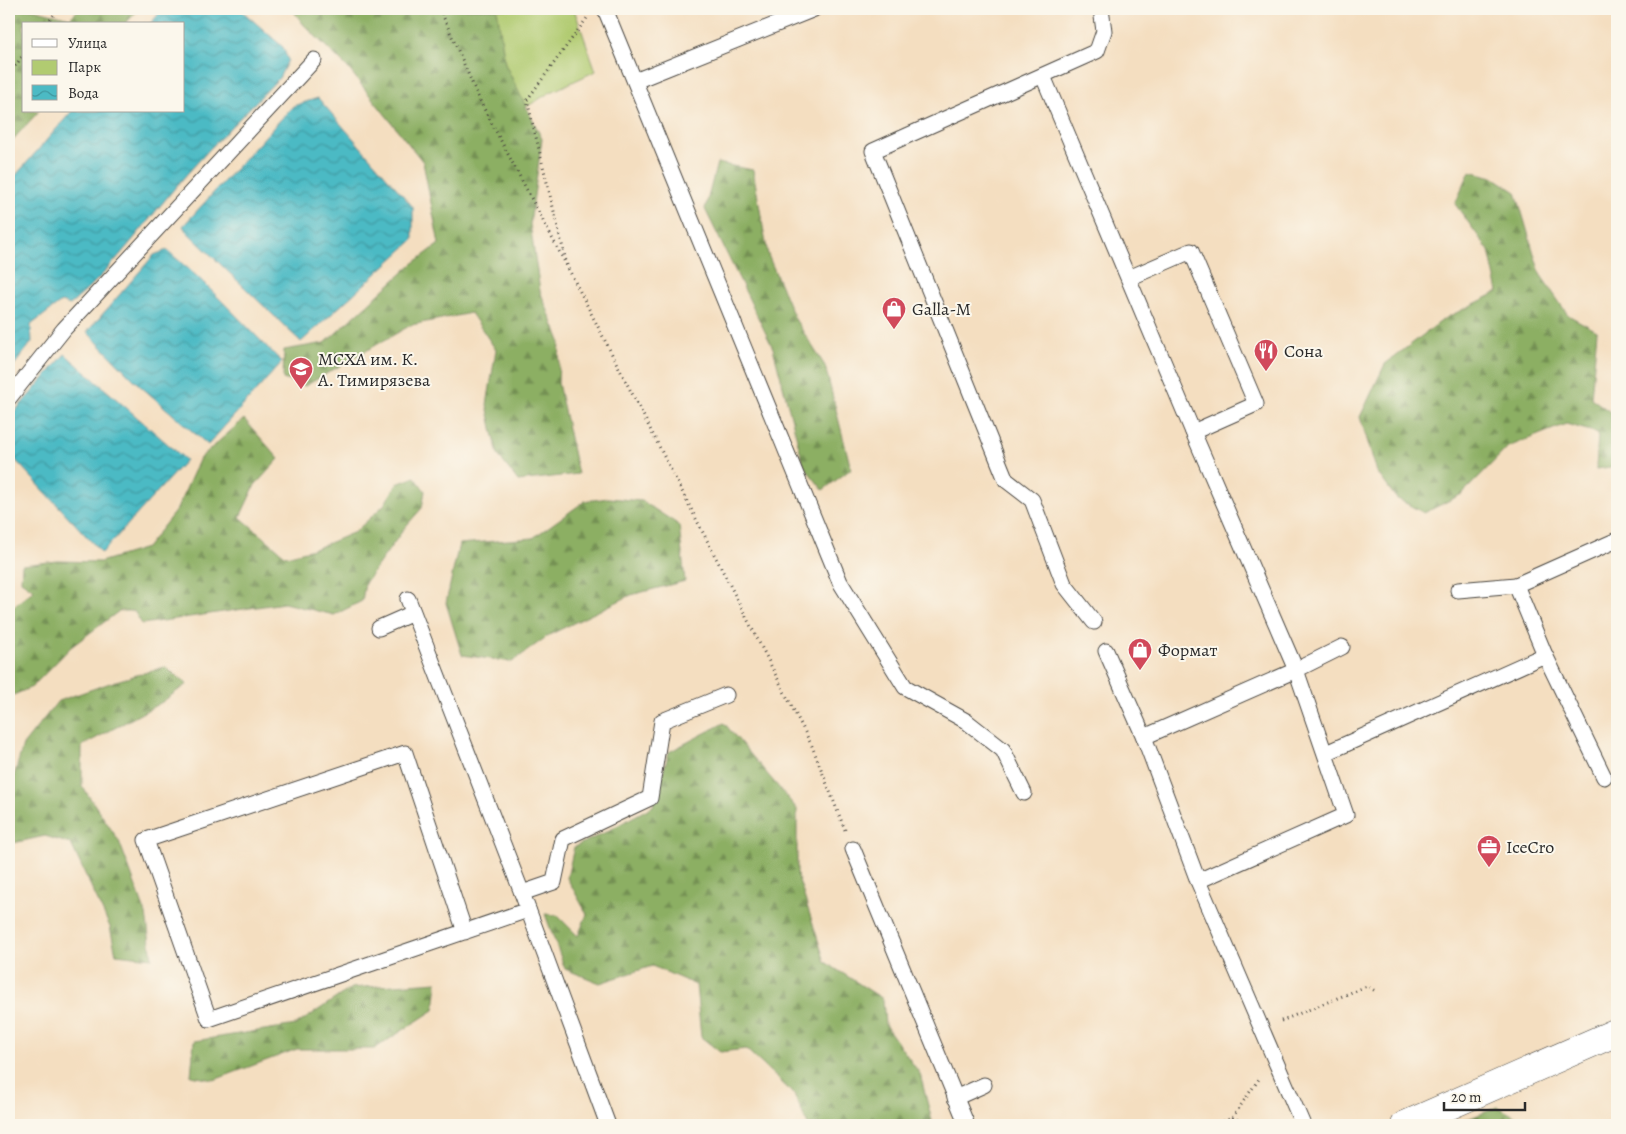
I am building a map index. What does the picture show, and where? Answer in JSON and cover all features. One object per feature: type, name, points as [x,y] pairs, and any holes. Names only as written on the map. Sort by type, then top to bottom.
[{"type":"street","points":[[1405,1125],[1617,1032]]},
{"type":"lane","points":[[605,9],[840,582],[905,687],[966,721],[1003,750],[1024,793]]},
{"type":"lane","points":[[635,82],[814,9]]},
{"type":"lane","points":[[1094,622],[1064,584],[1032,500],[1006,480],[873,151],[1097,51],[1104,31],[1101,9]]},
{"type":"lane","points":[[9,398],[64,329],[314,60]]},
{"type":"lane","points":[[1043,76],[1296,670],[1346,815],[1198,881]]},
{"type":"lane","points":[[1129,278],[1191,251],[1256,404],[1193,432]]},
{"type":"lane","points":[[1458,590],[1516,586],[1617,540]]},
{"type":"lane","points":[[1516,586],[1545,655],[1604,776]]},
{"type":"lane","points":[[379,628],[411,606],[522,894],[608,1125]]},
{"type":"lane","points":[[1144,737],[1296,670],[1342,647]]},
{"type":"lane","points":[[1106,651],[1144,737],[1198,881],[1303,1125]]},
{"type":"lane","points":[[1326,754],[1545,655]]},
{"type":"lane","points":[[522,894],[554,882],[563,839],[650,798],[662,721],[726,695]]},
{"type":"lane","points":[[465,932],[405,753],[146,840],[209,1019],[465,932],[528,910]]},
{"type":"lane","points":[[853,849],[967,1125]]},
{"type":"lane","points":[[955,1098],[984,1085]]},
{"type":"path","points":[[48,22],[58,9]]},
{"type":"path","points":[[440,9],[480,101],[569,270],[812,746],[853,849]]},
{"type":"path","points":[[569,270],[527,100],[588,16]]},
{"type":"path","points":[[9,74],[22,57]]},
{"type":"path","points":[[1262,1029],[1367,986],[1377,992]]},
{"type":"path","points":[[1214,1125],[1232,1118],[1274,1057]]},
{"type":"path","points":[[1232,1118],[1255,1125]]},
{"type":"green space","points":[[33,9],[70,18],[79,9],[139,9],[127,22],[22,22],[22,112],[38,112],[9,144],[9,11]]},
{"type":"green space","points":[[292,9],[497,9],[505,64],[542,139],[530,224],[540,291],[560,341],[558,383],[578,474],[518,481],[498,455],[487,405],[496,350],[471,313],[411,325],[305,386],[283,379],[284,350],[325,343],[411,265],[439,244],[423,162],[348,68],[304,25]]},
{"type":"green space","points":[[374,9],[574,9],[596,71],[549,93],[458,149]]},
{"type":"green space","points":[[717,163],[753,170],[768,255],[795,319],[825,366],[851,469],[823,490],[804,466],[773,348],[705,209]]},
{"type":"green space","points":[[1470,171],[1493,177],[1516,192],[1540,274],[1568,315],[1597,331],[1591,398],[1617,417],[1617,466],[1596,469],[1598,433],[1566,424],[1508,447],[1462,494],[1424,513],[1396,498],[1377,472],[1360,417],[1385,364],[1444,319],[1498,292],[1489,251],[1455,204]]},
{"type":"green space","points":[[244,419],[279,459],[255,485],[240,517],[286,556],[317,548],[355,532],[384,505],[397,484],[415,477],[425,491],[422,508],[406,526],[365,583],[362,601],[334,615],[284,603],[142,624],[134,611],[119,611],[71,647],[32,687],[9,697],[9,610],[34,590],[21,581],[22,565],[58,561],[100,562],[146,548],[177,509],[200,458]]},
{"type":"green space","points":[[609,498],[642,501],[679,525],[685,581],[631,595],[549,635],[512,662],[462,655],[446,603],[459,544],[533,538],[585,501]]},
{"type":"green space","points":[[165,667],[187,684],[162,702],[82,746],[82,786],[119,841],[146,914],[152,958],[116,954],[110,927],[71,844],[45,836],[9,844],[9,794],[23,745],[58,701]]},
{"type":"green space","points":[[724,723],[797,809],[797,874],[825,962],[883,999],[885,1025],[920,1074],[933,1125],[808,1125],[794,1094],[746,1049],[720,1052],[701,1037],[696,985],[652,966],[600,983],[565,969],[545,914],[557,915],[578,936],[587,914],[567,878],[574,847],[653,806],[669,752]]},
{"type":"green space","points":[[437,982],[434,1010],[374,1049],[297,1049],[214,1080],[191,1076],[194,1041],[296,1025],[351,988]]},
{"type":"green space","points":[[1498,1107],[1530,1125],[1453,1125]]},
{"type":"water","points":[[163,9],[240,9],[283,47],[288,60],[279,78],[198,162],[102,275],[70,305],[61,302],[31,325],[32,342],[9,372],[9,183],[71,112],[185,112],[185,22],[152,22]]},
{"type":"water","points":[[318,98],[413,207],[413,240],[301,342],[183,226],[293,106]]},
{"type":"water","points":[[167,250],[200,279],[282,362],[208,445],[139,385],[87,332],[154,255]]},
{"type":"water","points":[[65,354],[186,460],[102,553],[9,453],[9,418]]},
{"type":"place","name":"Galla-M","points":[[894,330]]},
{"type":"place","name":"Сона","points":[[1266,372]]},
{"type":"place","name":"МСХА им. К. А. Тимирязева","points":[[301,390]]},
{"type":"place","name":"Формат","points":[[1140,671]]},
{"type":"place","name":"IceCro","points":[[1489,868]]}]
